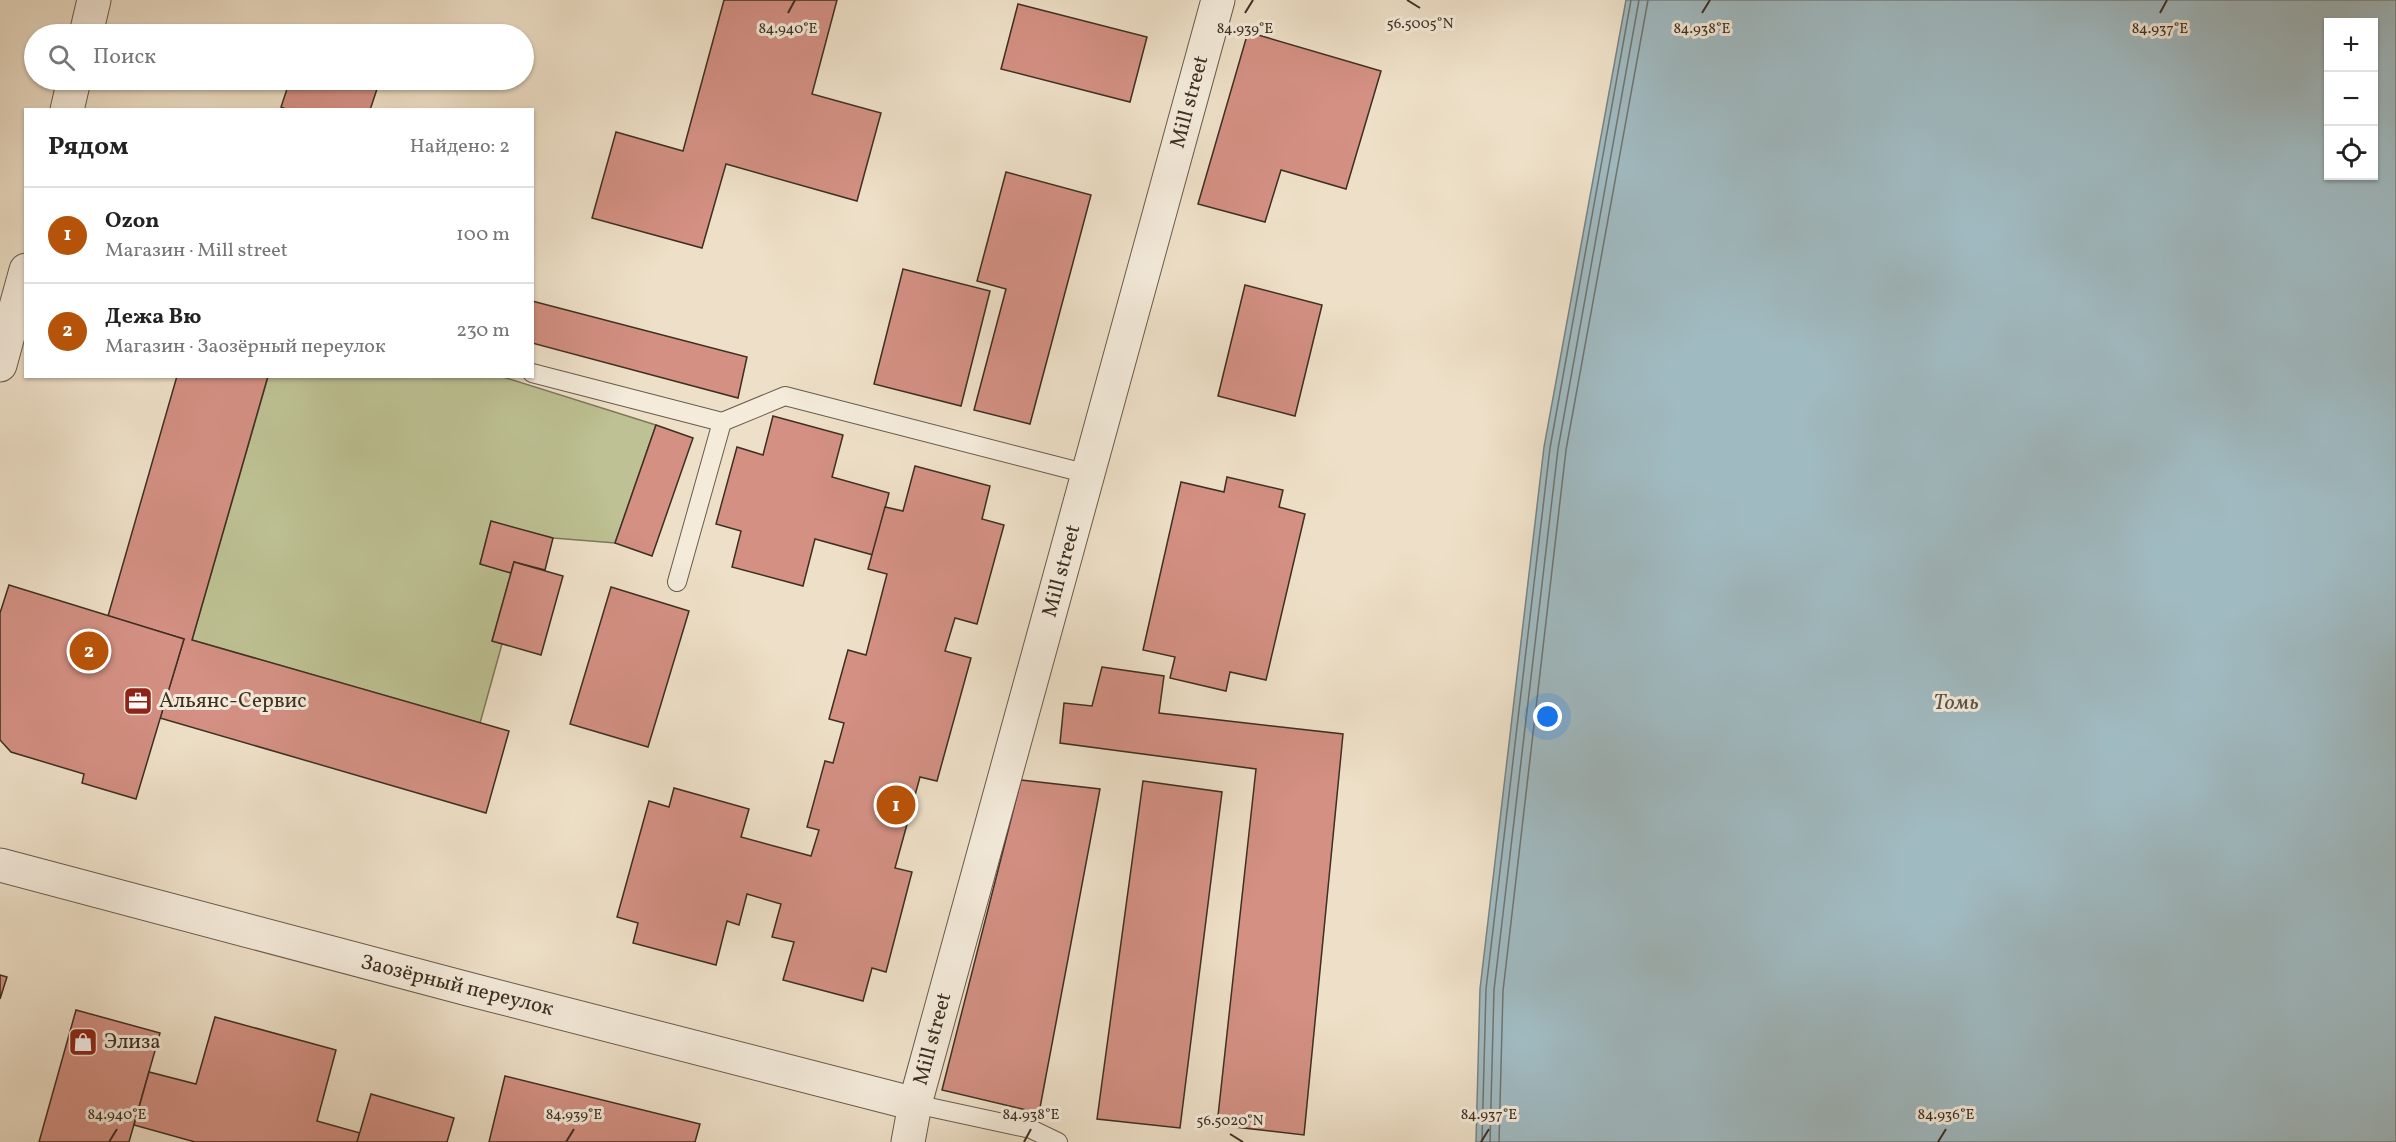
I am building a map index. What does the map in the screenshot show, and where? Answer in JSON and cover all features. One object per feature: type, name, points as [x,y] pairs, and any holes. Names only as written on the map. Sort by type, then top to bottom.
[{"type":"street","points":[[88,24],[94,0]]},
{"type":"street","name":"Mill street","points":[[908,1142],[915,1104],[1088,474],[1209,3]]},
{"type":"street","points":[[67,108],[72,90]]},
{"type":"street","points":[[0,365],[24,277]]},
{"type":"street","name":"Заозёрный переулок","points":[[0,865],[915,1104]]},
{"type":"lane","points":[[534,374],[722,423],[785,396],[1088,474]]},
{"type":"lane","points":[[677,582],[722,423]]},
{"type":"lane","points":[[915,1104],[1031,1130],[1058,1142]]},
{"type":"green space","points":[[268,378],[506,378],[656,425],[615,543],[553,538],[491,522],[480,564],[511,573],[492,641],[502,644],[480,723],[192,640]]},
{"type":"water","name":"Томь","points":[[1626,0],[2396,0],[2396,1142],[1476,1142],[1480,989],[1544,447]]},
{"type":"building","points":[[724,0],[837,0],[812,94],[881,113],[857,201],[726,164],[702,248],[592,218],[616,132],[683,151]]},
{"type":"building","points":[[1018,4],[1147,37],[1130,102],[1001,69]]},
{"type":"building","points":[[1248,32],[1381,71],[1346,189],[1281,170],[1265,222],[1198,204]]},
{"type":"building","points":[[287,90],[377,90],[371,108],[281,107]]},
{"type":"building","points":[[1006,172],[1091,195],[1030,424],[974,410],[1006,289],[977,281]]},
{"type":"building","points":[[903,269],[990,291],[961,406],[874,384]]},
{"type":"building","points":[[1245,285],[1322,305],[1295,416],[1218,396]]},
{"type":"building","points":[[534,302],[747,357],[738,398],[534,344]]},
{"type":"building","points":[[176,378],[267,378],[192,640],[509,731],[486,813],[160,718],[184,639],[108,616]]},
{"type":"building","points":[[773,416],[843,435],[832,477],[889,493],[873,555],[815,539],[803,586],[732,567],[741,531],[716,524],[737,447],[763,455]]},
{"type":"building","points":[[656,425],[693,438],[652,556],[615,543]]},
{"type":"building","points":[[915,466],[990,486],[982,519],[1004,525],[977,624],[955,618],[945,651],[971,658],[937,781],[920,777],[895,868],[912,872],[886,972],[872,968],[863,1001],[783,980],[794,942],[772,937],[781,904],[747,894],[739,925],[727,921],[716,965],[633,943],[638,923],[617,917],[649,801],[669,807],[674,788],[749,809],[741,837],[811,856],[819,830],[807,827],[825,761],[833,763],[844,723],[829,719],[848,650],[866,655],[887,574],[868,569],[885,507],[903,511]]},
{"type":"building","points":[[1227,477],[1283,490],[1279,507],[1305,514],[1266,680],[1230,672],[1226,691],[1170,678],[1175,657],[1143,650],[1181,482],[1224,492]]},
{"type":"building","points":[[491,521],[553,538],[545,570],[514,562],[511,573],[480,564]]},
{"type":"building","points":[[514,562],[563,576],[541,655],[492,641]]},
{"type":"building","points":[[9,585],[184,639],[136,799],[82,783],[84,774],[11,752],[0,740],[0,613]]},
{"type":"building","points":[[611,587],[689,611],[648,747],[570,724]]},
{"type":"building","points":[[1102,667],[1164,676],[1159,713],[1343,734],[1304,1135],[1217,1125],[1256,769],[1060,743],[1064,703],[1092,706]]},
{"type":"building","points":[[1021,780],[1100,789],[1039,1113],[942,1090]]},
{"type":"building","points":[[1143,781],[1222,792],[1180,1128],[1097,1119]]},
{"type":"building","points":[[0,975],[7,977],[0,999]]},
{"type":"building","points":[[76,1010],[160,1033],[129,1142],[39,1142]]},
{"type":"building","points":[[215,1017],[336,1050],[317,1121],[360,1133],[357,1142],[195,1142],[134,1125],[149,1072],[196,1084]]},
{"type":"building","points":[[505,1076],[700,1124],[695,1142],[489,1142]]},
{"type":"building","points":[[371,1094],[454,1118],[447,1142],[357,1142]]},
{"type":"place","name":"Дежа Вю","points":[[89,651]]},
{"type":"place","name":"Альянс-Сервис","points":[[138,701]]},
{"type":"place","name":"Ozon","points":[[896,805]]},
{"type":"place","name":"Элиза","points":[[83,1042]]}]
